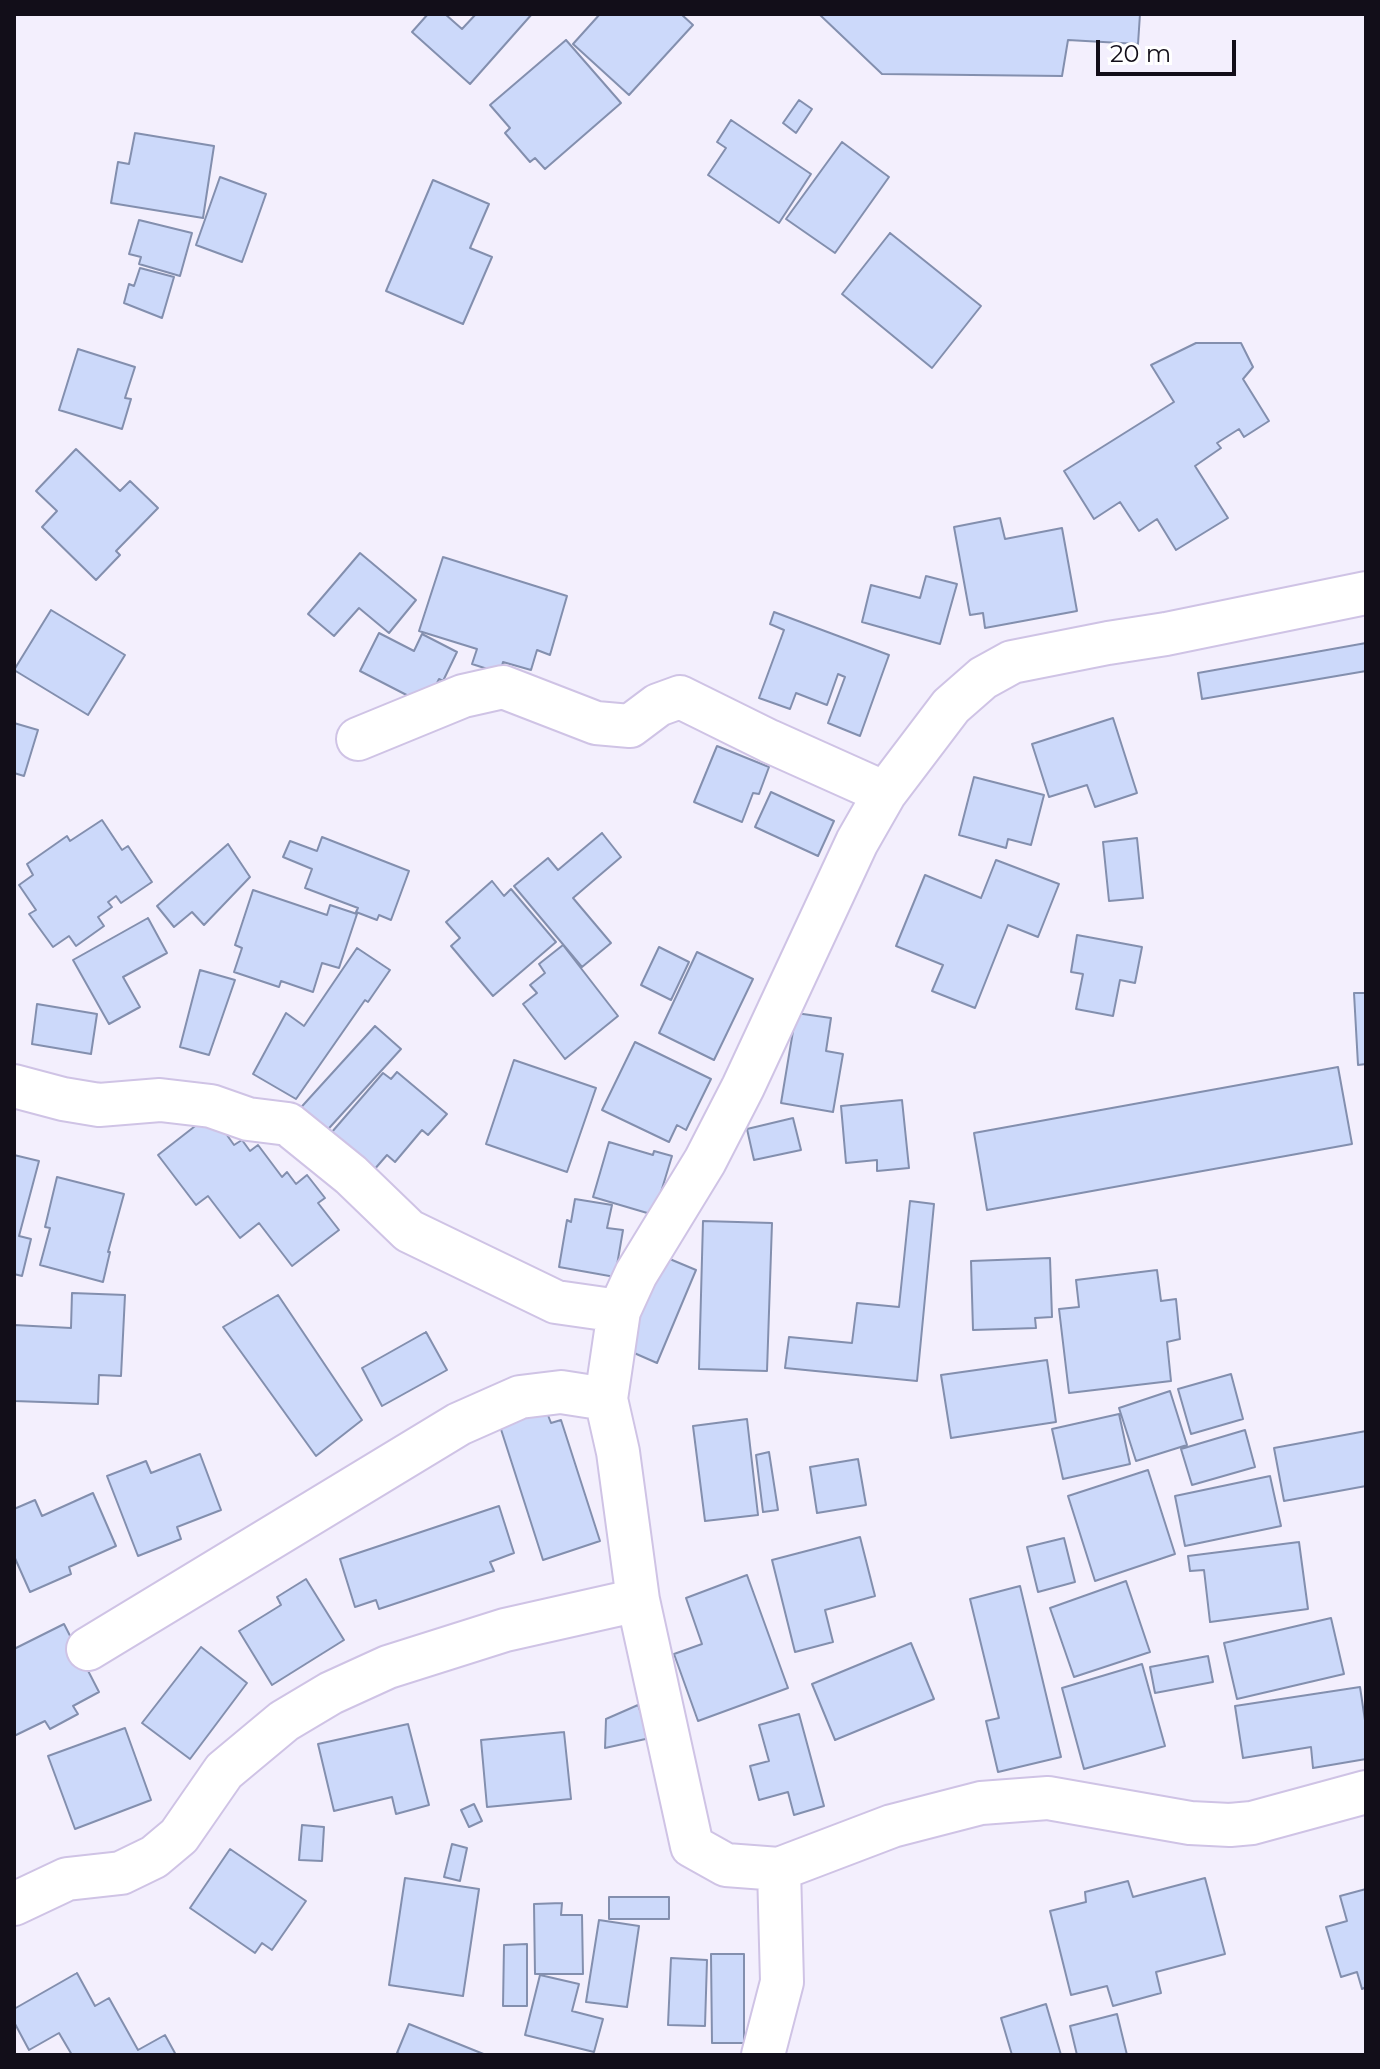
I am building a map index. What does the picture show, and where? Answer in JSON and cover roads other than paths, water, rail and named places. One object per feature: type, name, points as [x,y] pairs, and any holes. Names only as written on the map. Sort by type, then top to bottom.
[{"type":"street","points":[[1366,593],[1012,662],[983,678],[951,706],[885,793],[833,890],[705,1161],[636,1274],[619,1311],[606,1399],[618,1452],[638,1600],[692,1846],[726,1865],[779,1869],[892,1826],[981,1803],[1048,1798],[1190,1823],[1230,1825],[1252,1823],[1366,1792]]},
{"type":"street","points":[[358,739],[463,696],[503,687],[596,723],[630,726],[658,705],[680,697],[885,793]]},
{"type":"street","points":[[14,1086],[99,1105],[160,1100],[211,1106],[248,1119],[288,1124],[351,1175],[409,1231],[556,1302],[619,1311]]},
{"type":"street","points":[[88,1649],[459,1424],[520,1397],[561,1392],[606,1399]]},
{"type":"street","points":[[14,1904],[67,1879],[121,1873],[154,1857],[179,1836],[224,1771],[284,1721],[331,1693],[388,1667],[505,1630],[638,1600]]},
{"type":"street","points":[[763,2055],[782,1982],[779,1869]]}]
